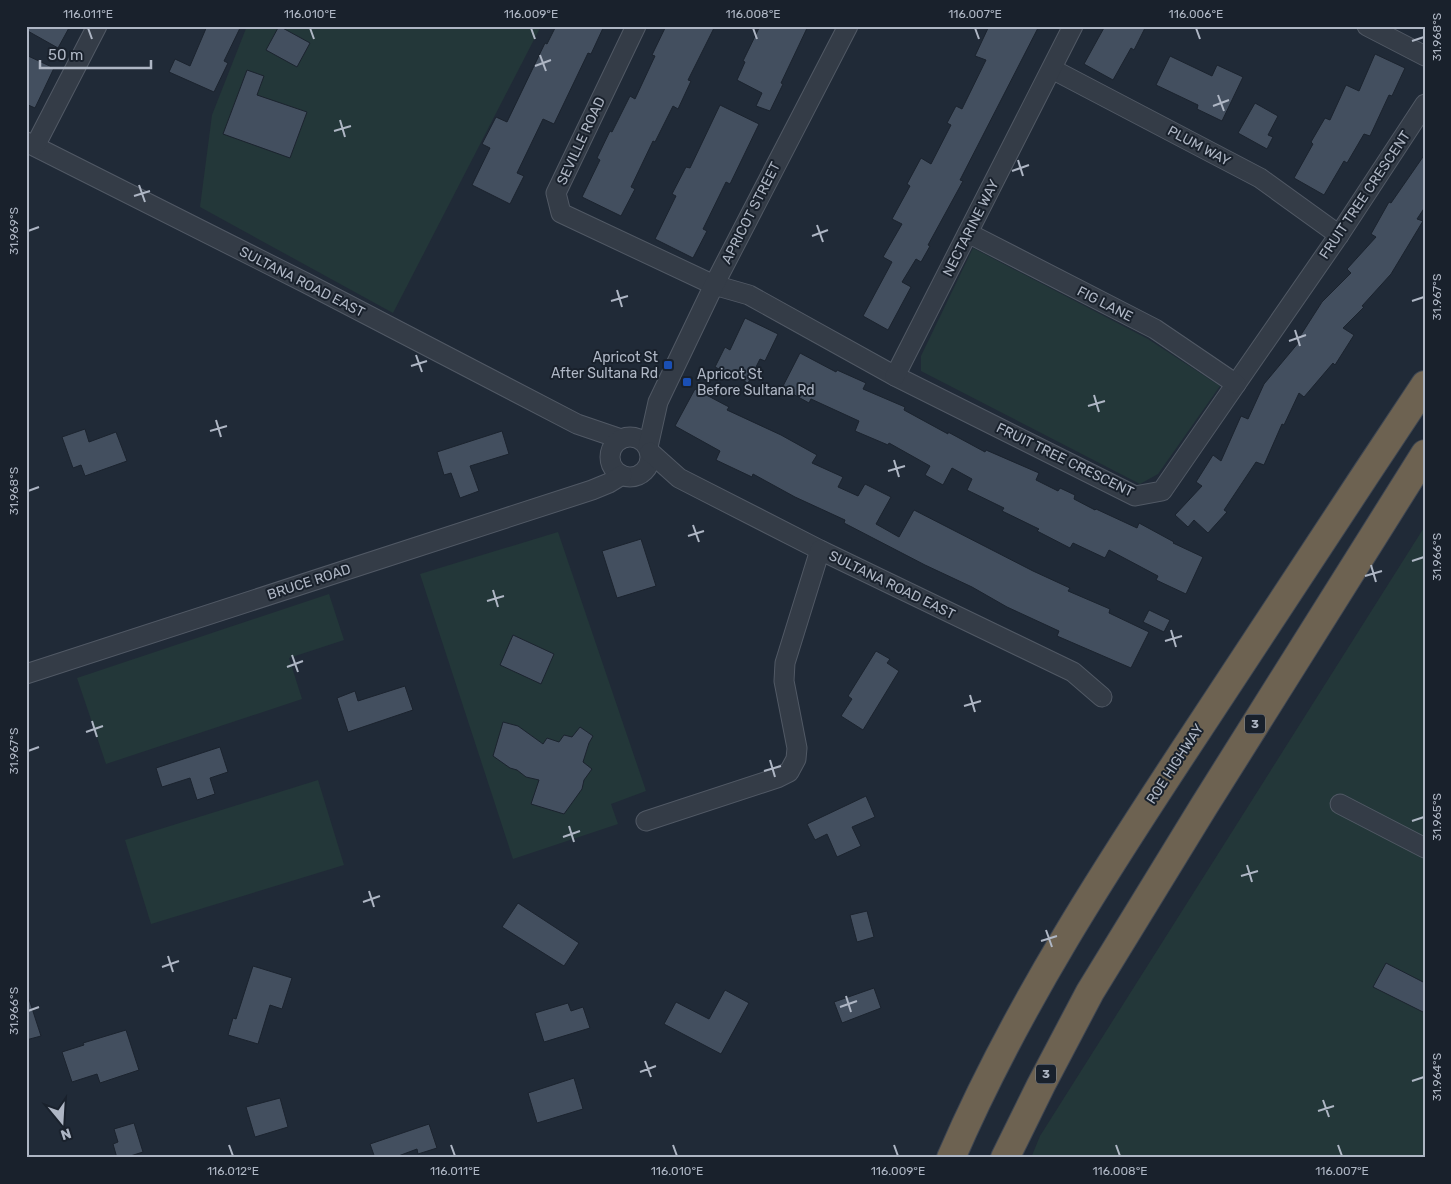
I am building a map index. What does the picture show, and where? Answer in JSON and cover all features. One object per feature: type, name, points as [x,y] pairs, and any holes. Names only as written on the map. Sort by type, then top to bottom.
[{"type":"highway","name":"ROE HIGHWAY","points":[[952,1158],[997,1061],[1106,870],[1422,388]]},
{"type":"highway","name":"3","points":[[1005,1158],[1040,1085],[1090,992],[1424,455]]},
{"type":"street","points":[[31,144],[97,26]]},
{"type":"street","name":"SEVILLE ROAD","points":[[636,26],[556,193],[561,213],[714,285]]},
{"type":"street","name":"APRICOT STREET","points":[[618,453],[658,402],[714,285],[848,26]]},
{"type":"street","name":"NECTARINE WAY","points":[[895,376],[1073,26]]},
{"type":"street","points":[[1367,26],[1425,56]]},
{"type":"street","name":"PLUM WAY","points":[[1052,69],[1260,178],[1340,235]]},
{"type":"street","name":"FRUIT TREE CRESCENT","points":[[714,285],[749,295],[895,376],[1135,496],[1162,491],[1340,235],[1425,104]]},
{"type":"street","name":"SULTANA ROAD EAST","points":[[31,144],[306,283],[577,424],[618,453]]},
{"type":"street","name":"FIG LANE","points":[[968,234],[1155,329],[1236,384]]},
{"type":"street","name":"APRICOT STREET","points":[[649,450],[658,402]]},
{"type":"street","points":[[636,438],[644,442],[649,450],[648,466],[641,474],[635,476],[618,453],[636,438]]},
{"type":"street","name":"SULTANA ROAD EAST","points":[[649,450],[679,478],[820,550],[1073,672],[1102,696]]},
{"type":"street","name":"BRUCE ROAD","points":[[26,674],[592,490],[609,483],[618,453]]},
{"type":"street","name":"SULTANA ROAD EAST","points":[[641,474],[679,478]]},
{"type":"street","points":[[646,821],[777,778],[789,772],[796,759],[797,748],[784,681],[785,663],[820,550]]},
{"type":"street","points":[[1340,804],[1425,848]]},
{"type":"green space","points":[[247,26],[541,26],[393,313],[200,207],[212,115]]},
{"type":"green space","points":[[973,248],[1148,339],[1220,386],[1158,474],[1140,484],[921,371],[921,356]]},
{"type":"green space","points":[[1425,526],[1425,1158],[1031,1158],[1040,1136]]},
{"type":"green space","points":[[558,532],[646,791],[611,804],[618,824],[513,859],[420,574]]},
{"type":"green space","points":[[329,594],[344,640],[289,658],[302,699],[106,764],[77,678]]},
{"type":"green space","points":[[318,780],[344,865],[151,924],[125,840]]},
{"type":"building","points":[[26,26],[70,26],[58,48],[26,30]]},
{"type":"building","points":[[207,26],[241,26],[224,61],[228,63],[214,92],[169,72],[175,59],[190,66]]},
{"type":"building","points":[[279,26],[310,43],[297,67],[266,50]]},
{"type":"building","points":[[556,26],[604,26],[591,54],[588,53],[554,124],[543,119],[517,173],[524,176],[510,204],[472,185],[490,148],[482,144],[496,117],[507,122],[545,43],[547,44]]},
{"type":"building","points":[[666,26],[715,26],[688,80],[691,81],[678,109],[673,106],[655,142],[653,141],[631,187],[635,189],[621,216],[582,197],[600,160],[597,158],[610,131],[612,132],[630,96],[635,99],[655,56],[652,55]]},
{"type":"building","points":[[760,26],[808,26],[770,111],[756,106],[762,93],[737,80],[745,62],[743,61]]},
{"type":"building","points":[[989,26],[1039,26],[960,180],[963,181],[928,245],[930,246],[921,262],[916,259],[902,282],[911,287],[888,330],[863,316],[892,262],[883,257],[902,224],[892,219],[910,186],[907,184],[921,158],[931,164],[951,125],[947,123],[956,106],[962,109],[986,60],[975,56]]},
{"type":"building","points":[[1105,26],[1146,26],[1134,50],[1131,48],[1113,80],[1084,64]]},
{"type":"building","points":[[1375,54],[1405,68],[1392,96],[1389,95],[1370,136],[1364,134],[1347,163],[1344,161],[1324,195],[1294,178],[1325,118],[1330,120],[1346,85],[1359,91]]},
{"type":"building","points":[[26,55],[54,68],[35,108],[26,104]]},
{"type":"building","points":[[1170,56],[1212,76],[1217,65],[1243,77],[1222,121],[1197,109],[1198,105],[1156,85]]},
{"type":"building","points":[[247,70],[264,76],[257,95],[307,112],[290,158],[223,134]]},
{"type":"building","points":[[1255,103],[1278,116],[1268,135],[1273,137],[1267,149],[1238,133]]},
{"type":"building","points":[[720,105],[759,124],[730,184],[726,182],[703,229],[707,231],[693,258],[655,239],[676,196],[672,194],[686,167],[690,168]]},
{"type":"building","points":[[1425,154],[1425,207],[1417,219],[1423,221],[1391,274],[1362,306],[1364,307],[1343,328],[1354,335],[1335,365],[1333,363],[1304,397],[1299,393],[1284,425],[1282,424],[1264,465],[1256,462],[1224,510],[1227,512],[1208,533],[1194,520],[1188,527],[1175,515],[1202,486],[1196,482],[1213,455],[1221,461],[1241,416],[1248,419],[1264,384],[1299,342],[1297,341],[1322,302],[1351,273],[1347,269],[1376,237],[1371,234],[1389,202],[1391,203]]},
{"type":"building","points":[[745,318],[778,334],[765,361],[760,359],[748,383],[715,367],[725,347],[730,350]]},
{"type":"building","points":[[800,353],[836,372],[837,370],[866,383],[863,389],[905,407],[904,410],[948,434],[948,432],[985,452],[986,450],[1039,473],[1036,480],[1058,491],[1060,488],[1075,495],[1074,499],[1095,510],[1137,528],[1139,523],[1173,543],[1203,557],[1186,594],[1156,580],[1158,576],[1109,550],[1105,558],[1073,543],[1070,548],[1037,531],[1039,529],[1002,511],[1004,508],[967,490],[972,479],[952,468],[943,485],[925,475],[930,466],[889,443],[888,445],[855,431],[859,421],[811,399],[809,403],[782,388]]},
{"type":"building","points":[[695,389],[729,407],[727,410],[781,435],[817,455],[812,463],[843,477],[838,487],[858,496],[865,484],[891,497],[876,524],[899,537],[914,510],[1070,588],[1068,591],[1110,609],[1109,613],[1149,632],[1131,668],[1057,636],[1059,631],[1007,607],[972,587],[844,523],[845,520],[795,497],[753,474],[752,477],[716,460],[720,451],[675,426]]},
{"type":"building","points":[[85,429],[89,442],[116,432],[127,461],[85,476],[81,465],[73,468],[62,437]]},
{"type":"building","points":[[502,431],[509,454],[470,466],[479,491],[460,498],[451,473],[444,475],[437,452]]},
{"type":"building","points":[[641,539],[656,586],[617,598],[602,551]]},
{"type":"building","points":[[1149,610],[1170,620],[1164,632],[1143,622]]},
{"type":"building","points":[[513,635],[554,654],[541,684],[500,665]]},
{"type":"building","points":[[876,651],[890,659],[887,663],[899,671],[863,730],[841,716],[852,699],[848,696]]},
{"type":"building","points":[[405,686],[413,710],[348,732],[337,698],[355,691],[358,701]]},
{"type":"building","points":[[503,722],[518,726],[543,744],[547,738],[559,742],[564,735],[572,737],[580,727],[593,736],[583,762],[592,769],[584,780],[582,789],[564,814],[531,804],[539,780],[526,777],[493,756]]},
{"type":"building","points":[[220,747],[228,772],[210,778],[215,794],[197,800],[190,778],[162,787],[156,768]]},
{"type":"building","points":[[866,796],[875,817],[852,827],[861,846],[837,857],[827,834],[815,840],[807,824]]},
{"type":"building","points":[[518,903],[579,943],[564,966],[502,927]]},
{"type":"building","points":[[867,911],[874,937],[857,942],[850,915]]},
{"type":"building","points":[[1386,963],[1425,983],[1425,1013],[1373,987]]},
{"type":"building","points":[[253,966],[292,978],[282,1009],[270,1005],[258,1044],[228,1035],[233,1018],[236,1019]]},
{"type":"building","points":[[874,988],[881,1008],[842,1023],[834,1002]]},
{"type":"building","points":[[725,990],[749,1003],[721,1054],[664,1024],[676,1002],[709,1019]]},
{"type":"building","points":[[26,999],[29,999],[41,1036],[26,1040]]},
{"type":"building","points":[[568,1003],[571,1011],[583,1007],[590,1028],[544,1042],[535,1013]]},
{"type":"building","points":[[126,1030],[139,1070],[100,1083],[97,1074],[72,1082],[62,1052],[84,1045],[83,1043]]},
{"type":"building","points":[[574,1078],[583,1109],[537,1123],[528,1093]]},
{"type":"building","points":[[280,1098],[288,1127],[255,1137],[246,1107]]},
{"type":"building","points":[[134,1123],[143,1152],[124,1158],[117,1158],[113,1144],[118,1142],[114,1129]]},
{"type":"building","points":[[429,1124],[437,1148],[418,1154],[417,1149],[393,1158],[375,1158],[370,1144]]},
{"type":"place","name":"Apricot St After Sultana Rd","points":[[668,365]]},
{"type":"place","name":"Apricot St Before Sultana Rd","points":[[687,382]]}]
